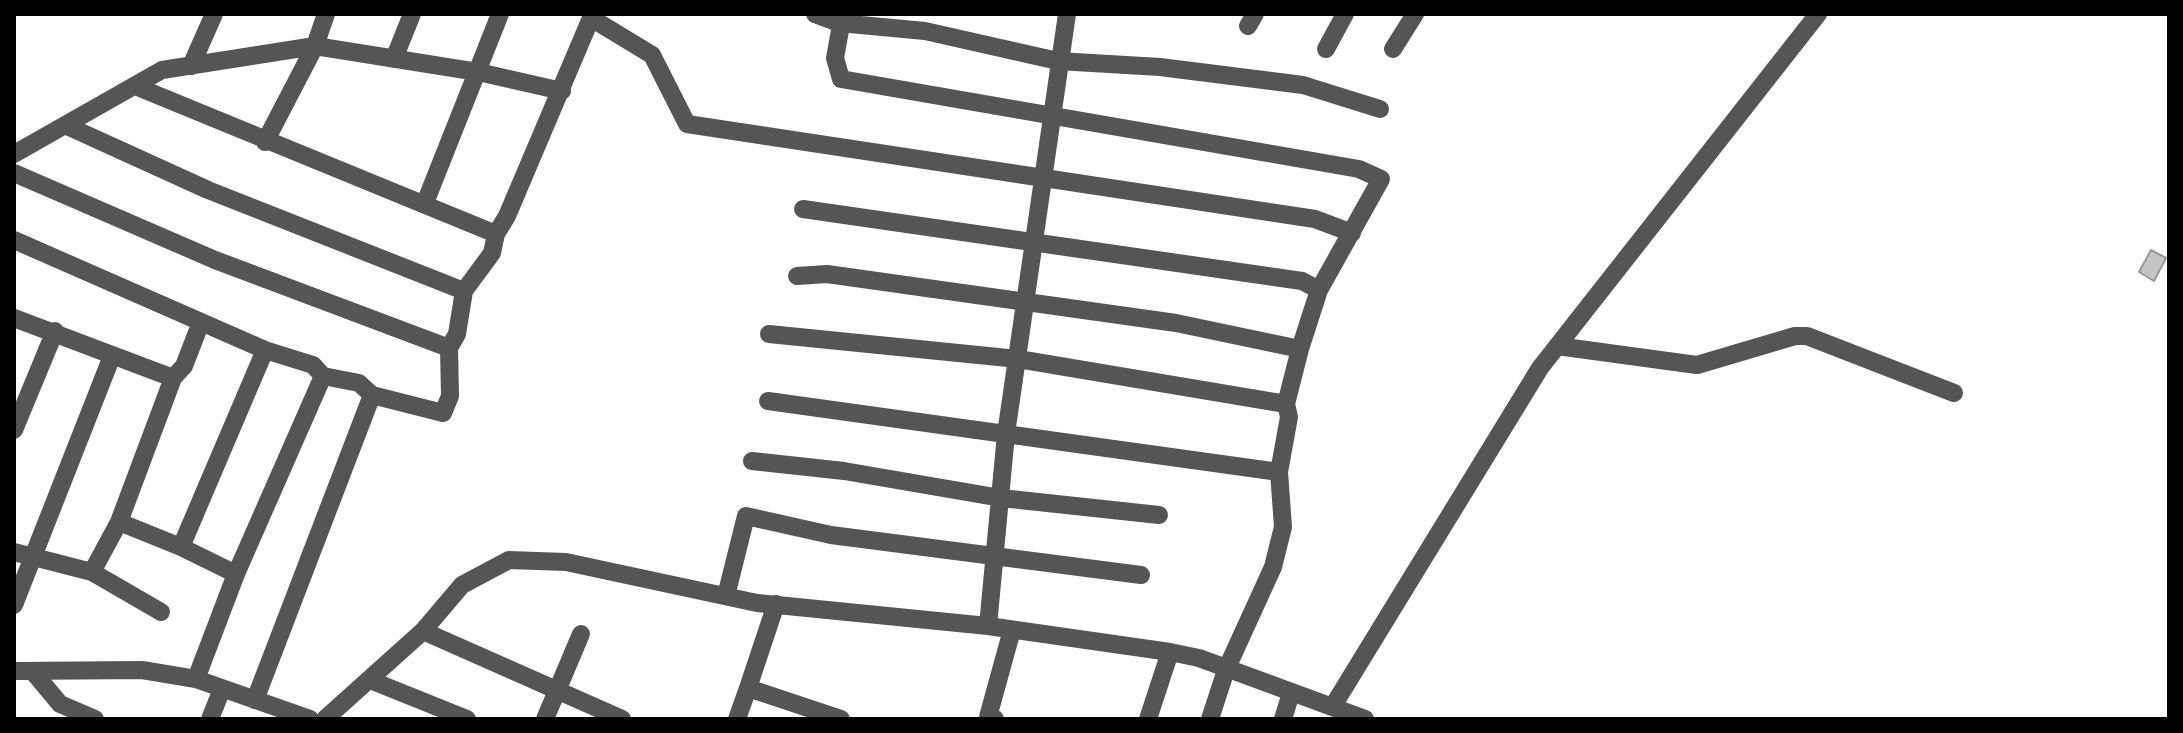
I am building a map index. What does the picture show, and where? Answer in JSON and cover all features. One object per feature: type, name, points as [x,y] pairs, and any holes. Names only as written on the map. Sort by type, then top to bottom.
[{"type":"street","points":[[191,66],[214,14]]},
{"type":"street","points":[[265,142],[315,46],[326,14]]},
{"type":"street","points":[[394,59],[412,14]]},
{"type":"street","points":[[425,203],[500,14]]},
{"type":"street","points":[[815,14],[925,31],[1058,61],[1160,67],[1303,85],[1380,109]]},
{"type":"street","points":[[988,626],[1006,434],[1067,14]]},
{"type":"street","points":[[1326,49],[1345,14]]},
{"type":"street","points":[[1393,49],[1415,14]]},
{"type":"street","points":[[1333,706],[1528,385],[1818,14]]},
{"type":"street","points":[[14,240],[265,350],[313,365],[323,376],[359,383],[372,395],[443,413],[450,396],[449,348],[457,334],[464,291],[492,253],[496,234],[507,216],[562,91],[583,16],[652,55],[687,124],[1315,219],[1352,233]]},
{"type":"street","points":[[841,18],[835,58],[841,79],[1359,169],[1381,179],[1319,290],[1300,349],[1286,404],[1289,417],[1279,472],[1283,527],[1273,567],[1226,670],[1210,719]]},
{"type":"street","points":[[14,154],[162,70],[315,46],[478,72],[562,91]]},
{"type":"street","points":[[135,86],[265,142],[425,203],[496,234]]},
{"type":"street","points":[[65,125],[208,190],[464,291]]},
{"type":"street","points":[[14,173],[215,260],[449,348]]},
{"type":"street","points":[[803,209],[1302,281],[1319,290]]},
{"type":"street","points":[[797,276],[827,274],[1176,323],[1300,349]]},
{"type":"street","points":[[14,318],[173,378]]},
{"type":"street","points":[[92,572],[119,522],[173,378],[184,366],[201,322]]},
{"type":"street","points":[[14,430],[55,331]]},
{"type":"street","points":[[769,334],[1018,359],[1286,404]]},
{"type":"street","points":[[1557,346],[1697,365],[1795,336],[1807,336],[1954,393]]},
{"type":"street","points":[[181,547],[265,350]]},
{"type":"street","points":[[14,605],[112,356]]},
{"type":"street","points":[[196,679],[236,574],[323,376]]},
{"type":"street","points":[[255,700],[372,395]]},
{"type":"street","points":[[768,401],[1279,472]]},
{"type":"street","points":[[752,461],[844,471],[1001,498],[1159,515]]},
{"type":"street","points":[[726,596],[746,516],[831,535],[1141,575]]},
{"type":"street","points":[[119,522],[236,574]]},
{"type":"street","points":[[14,552],[92,572],[161,612]]},
{"type":"street","points":[[325,719],[423,631],[462,585],[509,560],[566,562],[776,604],[988,626],[1170,652],[1333,706],[1355,717]]},
{"type":"street","points":[[737,719],[776,604]]},
{"type":"street","points":[[990,718],[1012,630]]},
{"type":"street","points":[[423,631],[622,719]]},
{"type":"street","points":[[545,719],[581,634]]},
{"type":"street","points":[[1148,719],[1170,652]]},
{"type":"street","points":[[14,671],[35,674],[142,670],[196,679],[310,719]]},
{"type":"street","points":[[35,674],[60,704],[95,719]]},
{"type":"street","points":[[370,680],[467,719]]},
{"type":"street","points":[[748,688],[841,719]]},
{"type":"street","points":[[210,719],[222,689]]},
{"type":"street","points":[[1283,719],[1291,693]]},
{"type":"building","points":[[2151,250],[2166,258],[2154,281],[2139,272]]}]
